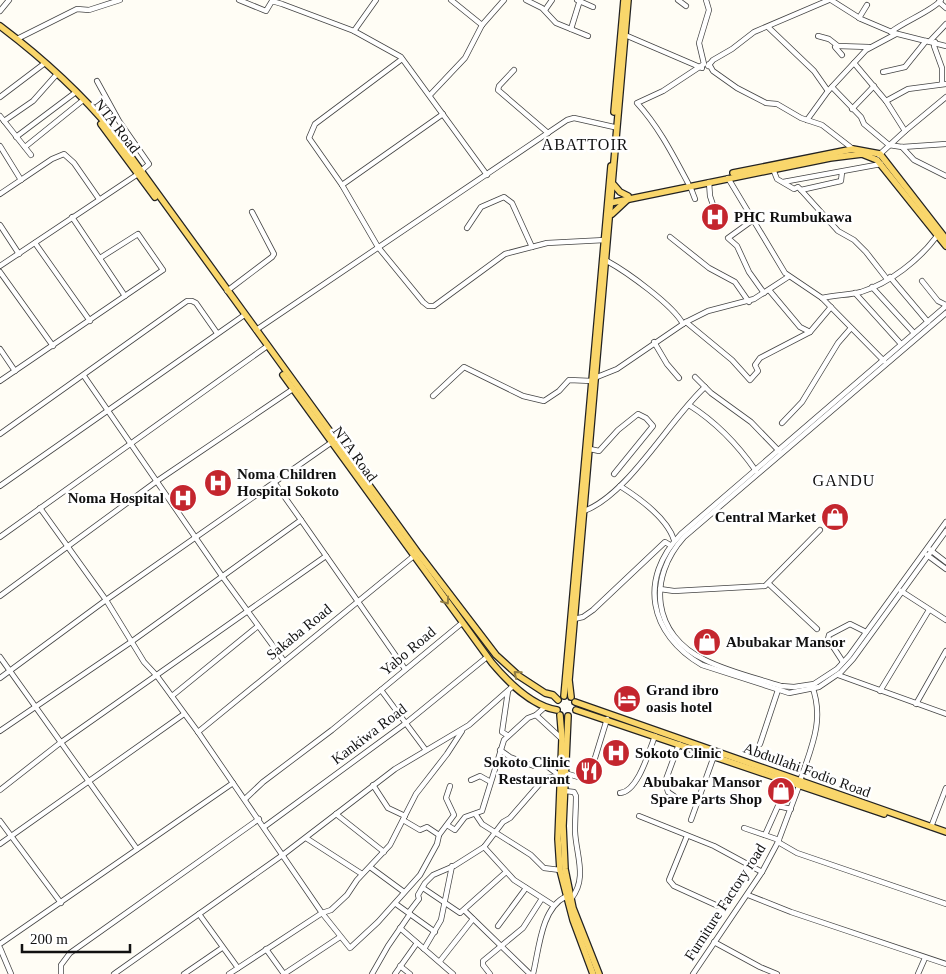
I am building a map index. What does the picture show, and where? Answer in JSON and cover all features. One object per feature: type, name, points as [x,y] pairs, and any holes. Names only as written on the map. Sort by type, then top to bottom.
[{"type":"main road","points":[[570,698],[605,240],[610,200],[614,98],[624,0]]},
{"type":"main road","points":[[593,974],[560,870],[558,839],[568,716],[576,710],[570,698],[569,680],[590,449],[594,379],[611,216],[610,200],[614,185],[618,98],[628,0]]},
{"type":"main road","points":[[0,26],[45,62],[77,94]]},
{"type":"main road","name":"NTA Road","points":[[77,94],[140,172],[256,330],[487,656],[513,686],[545,707],[568,716]]},
{"type":"main road","name":"NTA Road","points":[[77,94],[113,132],[293,389],[416,555],[496,655],[519,676],[545,693],[553,695],[558,700]]},
{"type":"main road","points":[[610,200],[689,185],[853,148],[880,154],[946,237]]},
{"type":"main road","points":[[689,185],[852,154],[867,155],[879,162],[946,246]]},
{"type":"main road","points":[[614,185],[628,197]]},
{"type":"main road","points":[[611,216],[628,197]]},
{"type":"main road","points":[[570,698],[558,700],[562,739],[562,775],[565,791],[564,852],[568,898],[599,974]]},
{"type":"main road","name":"Abdullahi Fodio Road","points":[[570,698],[799,783],[946,834]]},
{"type":"main road","name":"Abdullahi Fodio Road","points":[[576,710],[931,827],[946,834]]},
{"type":"street","points":[[0,11],[9,0]]},
{"type":"street","points":[[17,39],[78,10],[89,10],[120,0]]},
{"type":"street","points":[[240,0],[266,11],[272,1],[354,31],[402,59],[487,175]]},
{"type":"street","points":[[354,31],[376,0]]},
{"type":"street","points":[[451,0],[482,25]]},
{"type":"street","points":[[430,95],[470,51],[482,25],[504,0]]},
{"type":"street","points":[[526,0],[545,10],[551,20],[588,36]]},
{"type":"street","points":[[545,10],[552,0]]},
{"type":"street","points":[[571,30],[579,0],[593,7]]},
{"type":"street","points":[[678,0],[686,6]]},
{"type":"street","points":[[702,68],[704,64],[699,43],[710,6],[706,0]]},
{"type":"street","points":[[695,199],[666,142],[637,102],[663,91],[702,68],[709,67],[754,32],[826,0],[859,18],[894,33],[946,46]]},
{"type":"street","points":[[807,120],[830,89],[870,47],[940,1],[946,8]]},
{"type":"street","points":[[859,18],[867,5]]},
{"type":"street","points":[[883,72],[905,67],[946,24]]},
{"type":"street","points":[[768,26],[830,89],[861,117],[864,124],[889,145],[902,147],[946,144]]},
{"type":"street","points":[[625,35],[702,68]]},
{"type":"street","points":[[818,36],[829,38],[842,55]]},
{"type":"street","points":[[886,101],[908,89],[944,84],[934,46],[930,42]]},
{"type":"street","points":[[835,47],[870,47]]},
{"type":"street","points":[[402,59],[315,124],[311,129],[309,138],[342,185],[378,247],[428,306],[434,306],[505,254],[547,243],[605,240]]},
{"type":"street","points":[[0,97],[45,62]]},
{"type":"street","points":[[854,63],[886,101],[904,131]]},
{"type":"street","points":[[709,67],[728,82],[752,96],[766,103],[776,104],[834,132],[853,148]]},
{"type":"street","points":[[514,70],[499,86],[498,90],[548,133]]},
{"type":"street","points":[[4,121],[33,101],[56,74]]},
{"type":"street","points":[[0,266],[140,172],[149,164],[119,121],[97,81]]},
{"type":"street","points":[[852,109],[874,86]]},
{"type":"street","points":[[16,137],[77,94]]},
{"type":"street","points":[[783,182],[842,170],[842,172],[879,162],[880,154],[889,145],[946,97]]},
{"type":"street","points":[[25,147],[82,101]]},
{"type":"street","points":[[342,185],[443,114]]},
{"type":"street","points":[[0,116],[31,155]]},
{"type":"street","points":[[256,330],[566,120],[574,118],[614,127]]},
{"type":"street","points":[[0,146],[21,180]]},
{"type":"street","points":[[902,147],[914,160],[946,176]]},
{"type":"street","points":[[0,194],[52,159],[64,154],[74,163],[99,198]]},
{"type":"street","points":[[773,169],[777,179],[794,189],[798,187],[802,190],[838,231],[854,240],[928,322]]},
{"type":"street","points":[[802,190],[841,180],[842,172]]},
{"type":"street","points":[[728,178],[788,277],[822,298],[884,362]]},
{"type":"street","points":[[709,182],[710,196],[715,211],[709,219]]},
{"type":"street","points":[[467,228],[481,207],[504,197],[512,203],[532,247]]},
{"type":"street","points":[[227,291],[272,258],[274,254],[252,212]]},
{"type":"street","points":[[72,218],[125,296]]},
{"type":"street","points":[[753,220],[728,238],[740,250],[749,272],[764,294]]},
{"type":"street","points":[[0,225],[19,254]]},
{"type":"street","points":[[0,381],[162,272],[163,267],[138,234],[100,258]]},
{"type":"street","points":[[822,298],[855,293],[889,278],[921,255],[937,236]]},
{"type":"street","points":[[670,237],[709,268],[735,282],[749,302]]},
{"type":"street","points":[[35,243],[90,321]]},
{"type":"street","points":[[607,262],[635,278],[685,323],[732,360],[750,380],[758,371],[756,365],[760,358],[810,332],[832,308]]},
{"type":"street","points":[[0,272],[53,346]]},
{"type":"street","points":[[433,396],[464,367],[523,396],[544,400],[559,391],[569,380],[594,379],[617,370],[654,342],[685,323],[708,311],[730,304],[749,302],[788,277]]},
{"type":"street","points":[[884,362],[901,344],[946,305],[938,301],[922,281]]},
{"type":"street","points":[[872,287],[914,333]]},
{"type":"street","points":[[769,290],[795,322],[810,332]]},
{"type":"street","points":[[855,293],[901,344]]},
{"type":"street","points":[[0,434],[187,301],[196,303],[217,333]]},
{"type":"street","points":[[900,590],[843,662],[828,676],[813,686],[781,686],[702,665],[674,645],[661,625],[653,604],[654,584],[661,560],[674,540],[884,362],[946,313]]},
{"type":"street","points":[[0,486],[243,316]]},
{"type":"street","points":[[782,423],[802,402],[838,343],[851,328]]},
{"type":"street","points":[[654,342],[667,364],[679,378]]},
{"type":"street","points":[[0,537],[266,348]]},
{"type":"street","points":[[0,349],[15,371]]},
{"type":"street","points":[[84,376],[222,576],[284,661]]},
{"type":"street","points":[[696,377],[705,387],[751,422],[780,452]]},
{"type":"street","points":[[584,511],[597,506],[614,493],[705,387]]},
{"type":"street","points":[[0,596],[157,481],[293,389]]},
{"type":"street","points":[[689,405],[727,435],[746,456],[756,472]]},
{"type":"street","points":[[590,449],[600,451],[638,414],[652,423],[653,426],[614,474]]},
{"type":"street","points":[[0,678],[106,600],[332,442]]},
{"type":"street","points":[[756,472],[674,549],[666,562],[659,603],[666,622],[678,641],[696,655],[727,671],[778,690],[794,694],[838,675],[853,659],[900,590],[946,531]]},
{"type":"street","points":[[274,482],[405,669]]},
{"type":"street","points":[[620,486],[651,510],[672,532],[674,540]]},
{"type":"street","points":[[40,508],[106,600],[144,662],[158,676],[198,732],[284,854],[322,913],[340,937],[352,948],[396,904],[420,875],[437,844],[439,835],[454,815],[446,798],[450,786]]},
{"type":"street","points":[[0,731],[34,706],[131,642],[301,520]]},
{"type":"street","points":[[928,552],[946,522]]},
{"type":"street","points":[[660,589],[674,591],[769,584],[820,530]]},
{"type":"street","points":[[574,619],[583,617],[593,610],[665,542],[670,545]]},
{"type":"street","points":[[928,552],[946,562]]},
{"type":"street","points":[[928,552],[946,569]]},
{"type":"street","name":"Sakaba Road","points":[[198,732],[356,601],[416,555]]},
{"type":"street","points":[[0,790],[60,743],[158,676],[326,556]]},
{"type":"street","points":[[769,584],[817,629]]},
{"type":"street","points":[[900,590],[946,620]]},
{"type":"street","points":[[880,691],[929,610]]},
{"type":"street","name":"Yabo Road","points":[[425,750],[381,690],[462,623]]},
{"type":"street","points":[[843,662],[828,639],[829,635],[850,624],[866,632]]},
{"type":"street","points":[[172,696],[258,626]]},
{"type":"street","points":[[916,704],[946,652]]},
{"type":"street","name":"Kankiwa Road","points":[[264,827],[406,723],[487,656]]},
{"type":"street","points":[[0,657],[137,849]]},
{"type":"street","points":[[838,675],[946,714]]},
{"type":"street","points":[[114,974],[284,854],[373,786],[425,750],[463,729],[513,686]]},
{"type":"street","name":"Furniture Factory road","points":[[693,974],[748,895],[779,841],[817,733],[819,713],[813,686]]},
{"type":"street","points":[[245,799],[274,773],[332,730],[381,690]]},
{"type":"street","points":[[760,744],[778,690]]},
{"type":"street","points":[[507,735],[502,732],[508,691]]},
{"type":"street","points":[[447,825],[454,830],[465,817],[476,815],[483,808],[500,750],[507,735],[536,716],[545,707]]},
{"type":"street","points":[[0,844],[184,714]]},
{"type":"street","points":[[536,716],[562,739]]},
{"type":"street","points":[[372,974],[410,914],[409,912],[419,899],[418,895],[433,875],[484,848],[496,831],[546,778],[562,775],[588,780],[594,777],[594,758],[607,719]]},
{"type":"street","points":[[230,974],[322,913],[331,910],[347,895],[362,874],[384,852],[416,794],[458,740],[463,729]]},
{"type":"street","points":[[620,793],[635,784],[655,736]]},
{"type":"street","points":[[674,796],[668,792],[665,782],[679,744]]},
{"type":"street","points":[[500,750],[510,757],[534,766],[539,760],[562,775]]},
{"type":"street","points":[[691,820],[714,756]]},
{"type":"street","points":[[471,780],[480,776],[490,781]]},
{"type":"street","points":[[0,944],[233,783]]},
{"type":"street","points":[[373,786],[388,808],[420,830],[427,827],[439,835]]},
{"type":"street","points":[[931,827],[946,788]]},
{"type":"street","points":[[464,910],[531,974],[553,905],[568,898],[580,884],[581,873],[575,832],[576,796],[574,792],[565,791]]},
{"type":"street","points":[[765,835],[778,806],[791,809]]},
{"type":"street","points":[[336,814],[384,852]]},
{"type":"street","points":[[476,815],[482,824],[532,855],[544,868],[560,870]]},
{"type":"street","points":[[639,816],[721,850],[762,872]]},
{"type":"street","points":[[61,974],[61,965],[70,953],[259,819]]},
{"type":"street","points":[[0,822],[61,903]]},
{"type":"street","points":[[744,828],[779,841],[797,853],[946,904]]},
{"type":"street","points":[[687,836],[669,880],[674,886],[718,906]]},
{"type":"street","points":[[306,838],[362,874]]},
{"type":"street","points":[[484,848],[506,872],[541,900],[553,905]]},
{"type":"street","points":[[424,949],[435,932],[446,902],[452,866]]},
{"type":"street","points":[[370,867],[404,892]]},
{"type":"street","points":[[423,888],[446,902],[458,913],[464,910],[506,872]]},
{"type":"street","points":[[498,926],[526,888]]},
{"type":"street","points":[[748,895],[791,912],[946,964]]},
{"type":"street","points":[[490,974],[482,963],[523,928],[541,900]]},
{"type":"street","points":[[396,904],[435,932]]},
{"type":"street","points":[[198,914],[238,968]]},
{"type":"street","points":[[440,961],[473,919]]},
{"type":"street","points":[[400,928],[453,974]]},
{"type":"street","points":[[266,949],[284,974],[340,937]]},
{"type":"street","points":[[395,974],[418,942]]},
{"type":"street","points":[[714,942],[777,974]]},
{"type":"street","points":[[0,948],[11,974]]},
{"type":"street","points":[[184,974],[222,948]]},
{"type":"street","points":[[918,974],[925,958]]},
{"type":"street","points":[[400,966],[410,974]]},
{"type":"place","name":"PHC Rumbukawa","points":[[715,217]]},
{"type":"place","name":"Noma Children Hospital Sokoto","points":[[218,483]]},
{"type":"place","name":"Noma Hospital","points":[[183,498]]},
{"type":"place","name":"Central Market","points":[[835,517]]},
{"type":"place","name":"Abubakar Mansor","points":[[707,642]]},
{"type":"place","name":"Grand ibro oasis hotel","points":[[627,699]]},
{"type":"place","name":"Sokoto Clinic","points":[[616,753]]},
{"type":"place","name":"Sokoto Clinic Restaurant","points":[[589,771]]},
{"type":"place","name":"Abubakar Mansor Spare Parts Shop","points":[[781,791]]},
{"type":"district","name":"ABATTOIR","points":[[585,144]]},
{"type":"district","name":"GANDU","points":[[844,480]]}]
